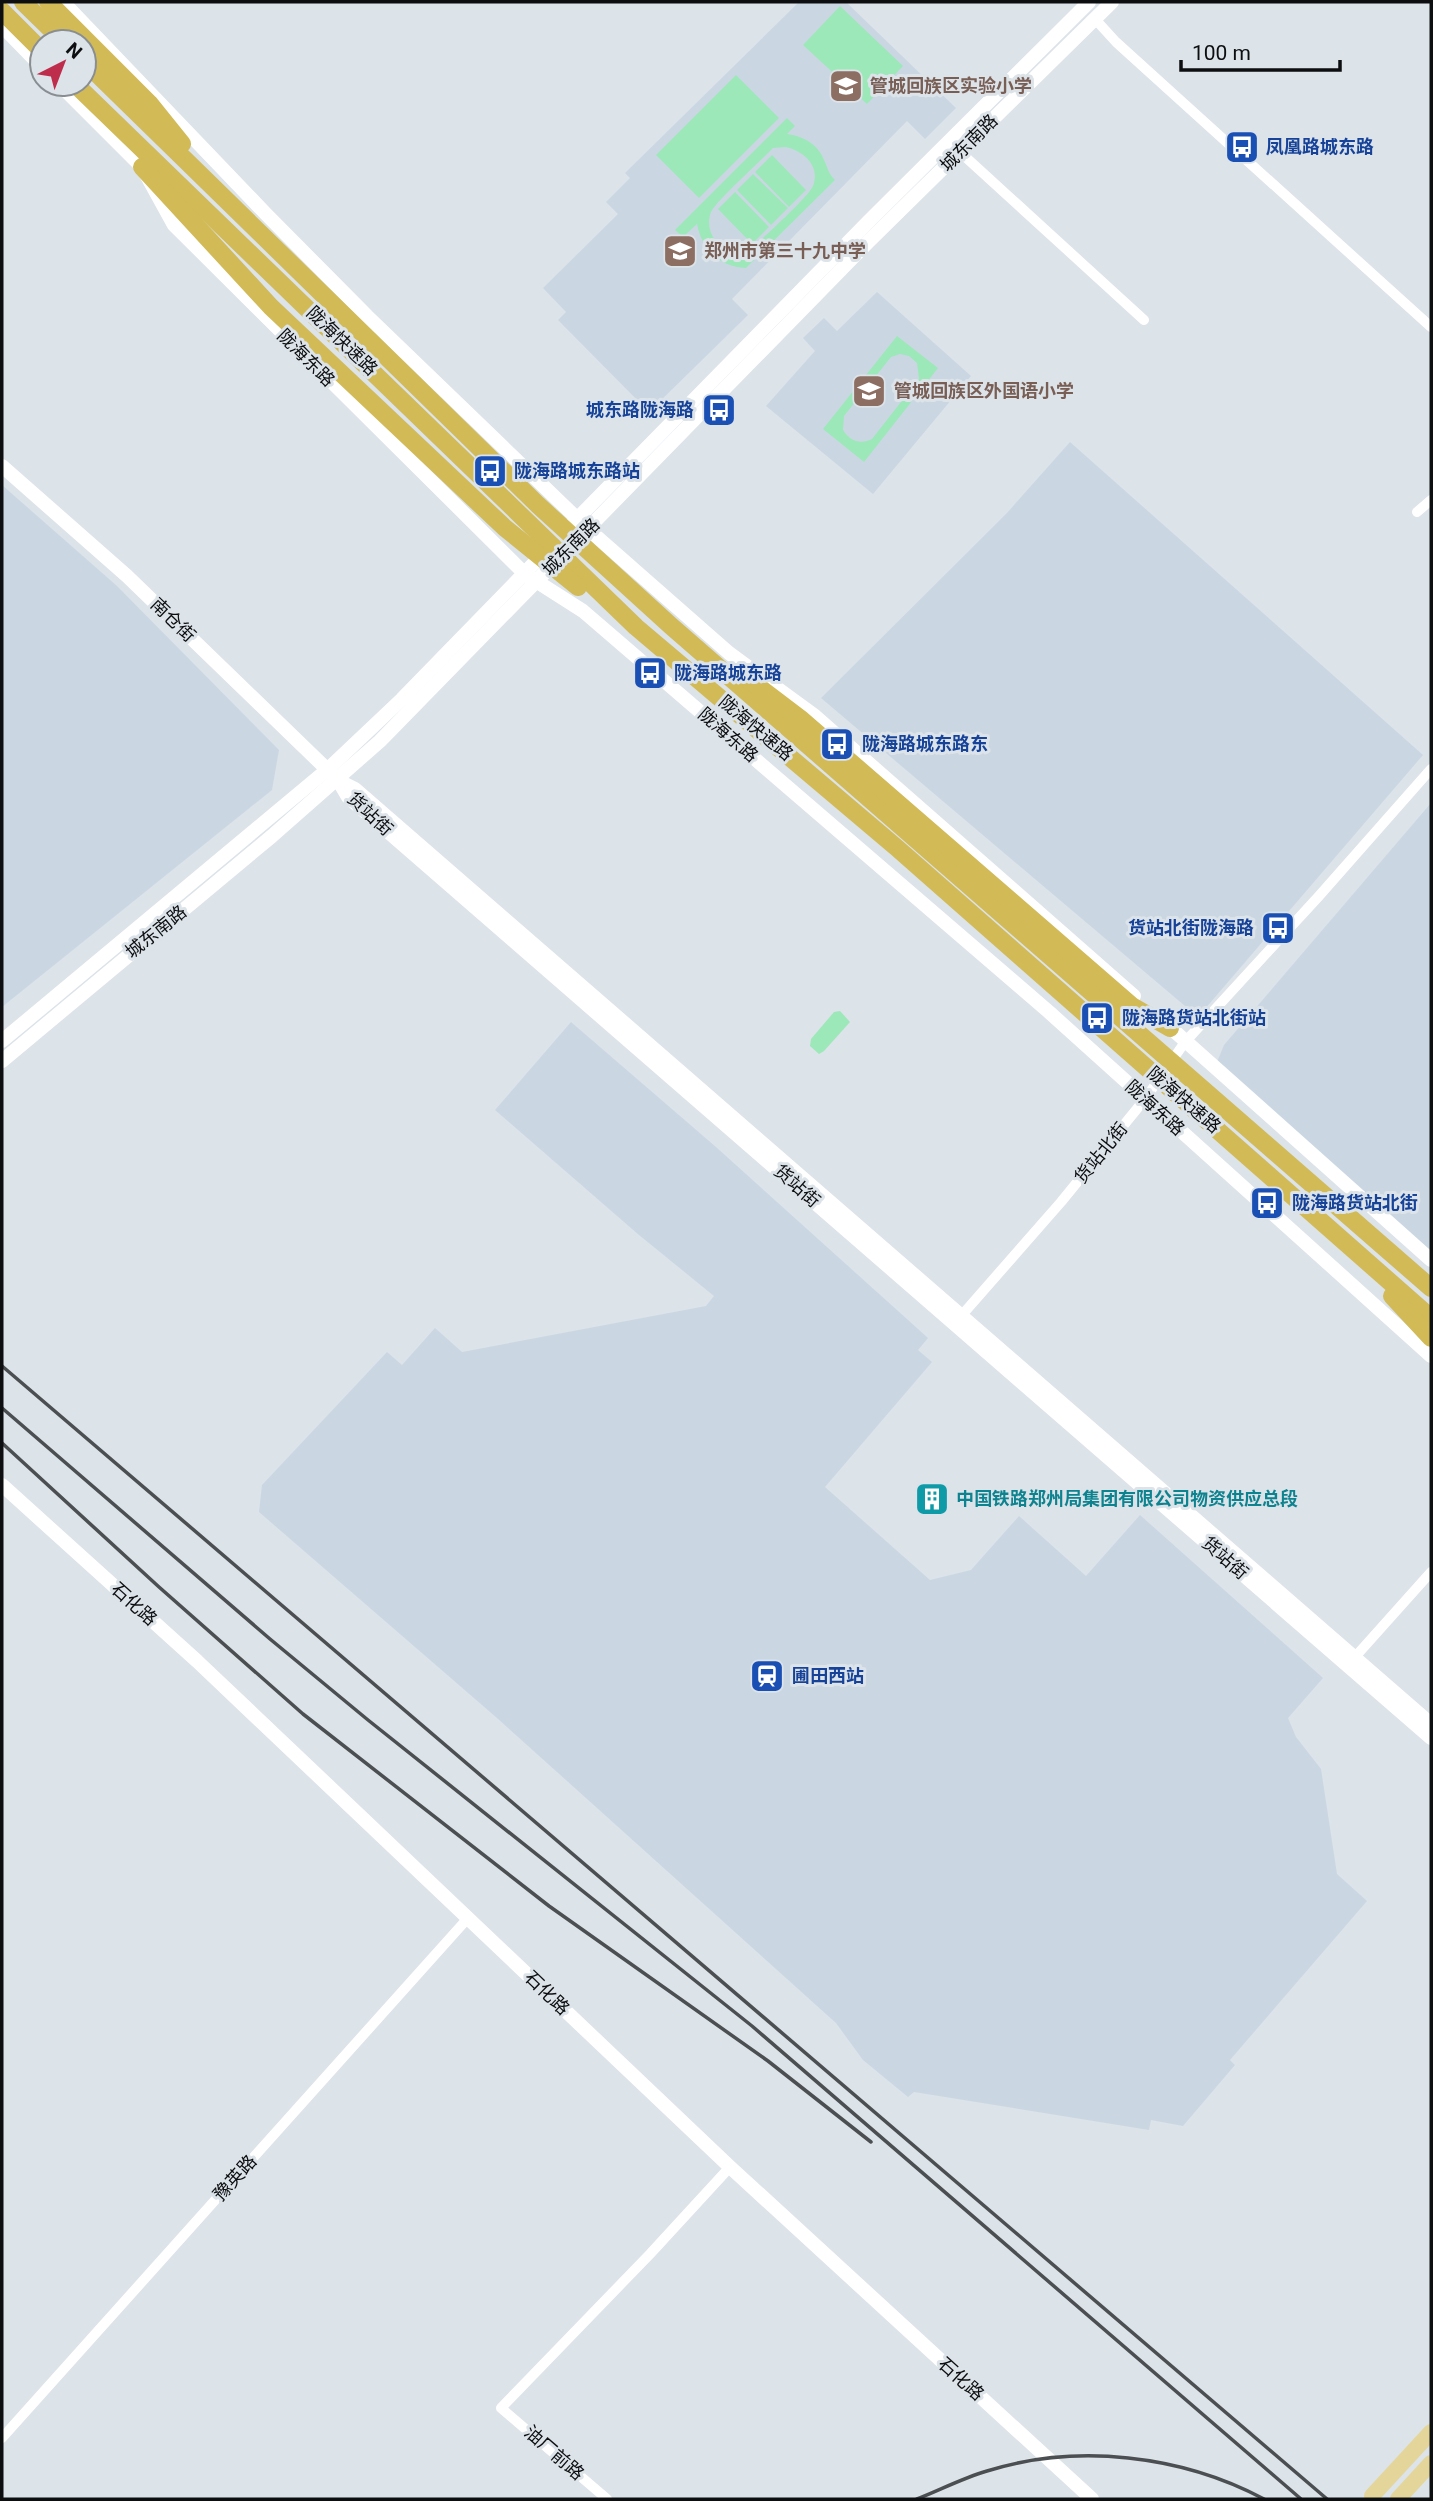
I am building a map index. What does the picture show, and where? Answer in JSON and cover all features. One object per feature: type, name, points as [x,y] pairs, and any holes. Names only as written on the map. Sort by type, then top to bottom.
[{"type":"highway","points":[[23,2],[50,28]]},
{"type":"highway","points":[[48,2],[149,103],[225,199]]},
{"type":"highway","points":[[2,11],[28,37]]},
{"type":"highway","name":"陇海快速路","points":[[98,75],[538,505],[704,655],[1431,1288]]},
{"type":"highway","name":"陇海快速路","points":[[90,98],[636,627],[897,848],[1431,1318]]},
{"type":"highway","points":[[142,167],[271,307],[505,528],[631,632],[670,662],[701,681]]},
{"type":"highway","points":[[704,655],[737,670],[802,720],[1132,1006],[1170,1028]]},
{"type":"highway","points":[[1340,1239],[1431,1338]]},
{"type":"main road","points":[[1372,2496],[1431,2432]]},
{"type":"main road","points":[[1398,2499],[1431,2463]]},
{"type":"street","points":[[63,2],[294,242],[589,530],[729,653],[815,716],[1431,1259]]},
{"type":"street","name":"城东南路","points":[[532,577],[589,530],[869,241],[1112,2]]},
{"type":"street","points":[[1085,3],[1095,19],[1116,42],[1431,327]]},
{"type":"street","name":"城东南路","points":[[2,1041],[412,710],[532,577],[577,518],[1085,3]]},
{"type":"street","points":[[2,26],[28,53]]},
{"type":"street","name":"陇海东路","points":[[73,98],[142,167],[174,225],[283,336],[532,577],[583,611],[646,664],[1049,1012],[1431,1356]]},
{"type":"street","points":[[960,152],[1144,320]]},
{"type":"street","name":"南仓街","points":[[2,467],[136,585],[333,775]]},
{"type":"street","points":[[1417,512],[1431,500]]},
{"type":"street","name":"货站北街","points":[[962,1315],[1145,1099],[1185,1042],[1431,769]]},
{"type":"street","name":"城东南路","points":[[2,1061],[333,775]]},
{"type":"street","name":"货站街","points":[[333,775],[355,789],[1431,1724]]},
{"type":"street","name":"货站街","points":[[333,775],[348,797],[1431,1738]]},
{"type":"street","name":"石化路","points":[[2,1485],[197,1661],[730,2167],[1092,2499]]},
{"type":"street","points":[[1355,1657],[1431,1572]]},
{"type":"street","name":"豫英路","points":[[2,2438],[468,1917]]},
{"type":"street","name":"油厂前路","points":[[607,2499],[501,2407],[650,2254],[730,2167]]},
{"type":"shaded area","name":"郑州市第三十九中学","points":[[799,2],[846,2],[956,108],[925,139],[907,121],[732,299],[748,315],[649,412],[558,320],[566,312],[543,288],[618,214],[606,202],[630,178],[625,173]]},
{"type":"shaded area","name":"管城回族区外国语小学","points":[[877,292],[971,376],[873,494],[766,406],[815,351],[803,338],[824,318],[837,331]]},
{"type":"shaded area","points":[[1070,442],[1423,755],[1198,1017],[821,698],[1007,513]]},
{"type":"shaded area","points":[[2,485],[117,586],[279,750],[272,790],[2,1007]]},
{"type":"shaded area","points":[[1431,803],[1431,1252],[1217,1062],[1224,1045]]},
{"type":"shaded area","points":[[571,1022],[716,1147],[928,1338],[918,1350],[932,1362],[825,1487],[930,1580],[971,1570],[1019,1516],[1086,1576],[1140,1515],[1323,1678],[1288,1718],[1296,1737],[1321,1769],[1337,1874],[1367,1901],[1230,2060],[1235,2065],[1183,2126],[1151,2120],[1149,2130],[914,2092],[908,2097],[863,2060],[836,2023],[497,1718],[259,1512],[262,1485],[387,1352],[402,1365],[435,1328],[462,1352],[706,1306],[714,1296],[495,1110]]},
{"type":"green space","points":[[840,6],[903,66],[867,104],[803,45]]},
{"type":"green space","points":[[736,75],[779,118],[699,198],[656,155]]},
{"type":"green space","points":[[787,118],[795,126],[787,134],[814,145],[835,180],[746,268],[728,264],[714,255],[703,242],[697,224],[683,237],[675,230]],"holes":[[[785,147],[798,151],[812,165],[815,178],[813,186],[751,249],[736,254],[728,252],[710,231],[711,212],[773,148]]]},
{"type":"green space","points":[[772,155],[806,190],[789,207],[755,172]]},
{"type":"green space","points":[[753,174],[788,208],[771,225],[737,190]]},
{"type":"green space","points":[[735,192],[769,227],[752,244],[718,209]]},
{"type":"green space","points":[[897,336],[938,368],[864,462],[823,429]],"holes":[[[900,354],[909,356],[917,363],[919,379],[872,439],[859,442],[849,437],[843,430],[844,416],[891,357]]]},
{"type":"green space","points":[[840,1011],[850,1022],[819,1054],[810,1046],[811,1039],[834,1012]]},
{"type":"railway","points":[[2,1366],[1327,2499]]},
{"type":"railway","points":[[2,1408],[368,1720],[752,2026],[1301,2499]]},
{"type":"railway","points":[[2,1443],[303,1714],[549,1906],[768,2061],[871,2142]]},
{"type":"railway","points":[[917,2499],[978,2474],[1021,2462],[1092,2456],[1164,2463],[1232,2484],[1264,2499]]},
{"type":"place","name":"管城回族区实验小学","points":[[846,86]]},
{"type":"place","name":"凤凰路城东路","points":[[1242,147]]},
{"type":"place","name":"郑州市第三十九中学","points":[[680,251]]},
{"type":"place","name":"管城回族区外国语小学","points":[[869,391]]},
{"type":"place","name":"城东路陇海路","points":[[719,410]]},
{"type":"place","name":"陇海路城东路站","points":[[490,471]]},
{"type":"place","name":"陇海路城东路","points":[[650,673]]},
{"type":"place","name":"陇海路城东路东","points":[[837,744]]},
{"type":"place","name":"货站北街陇海路","points":[[1278,928]]},
{"type":"place","name":"陇海路货站北街站","points":[[1097,1018]]},
{"type":"place","name":"陇海路货站北街","points":[[1267,1203]]},
{"type":"place","name":"中国铁路郑州局集团有限公司物资供应总段","points":[[932,1499]]},
{"type":"place","name":"圃田西站","points":[[767,1676]]}]
